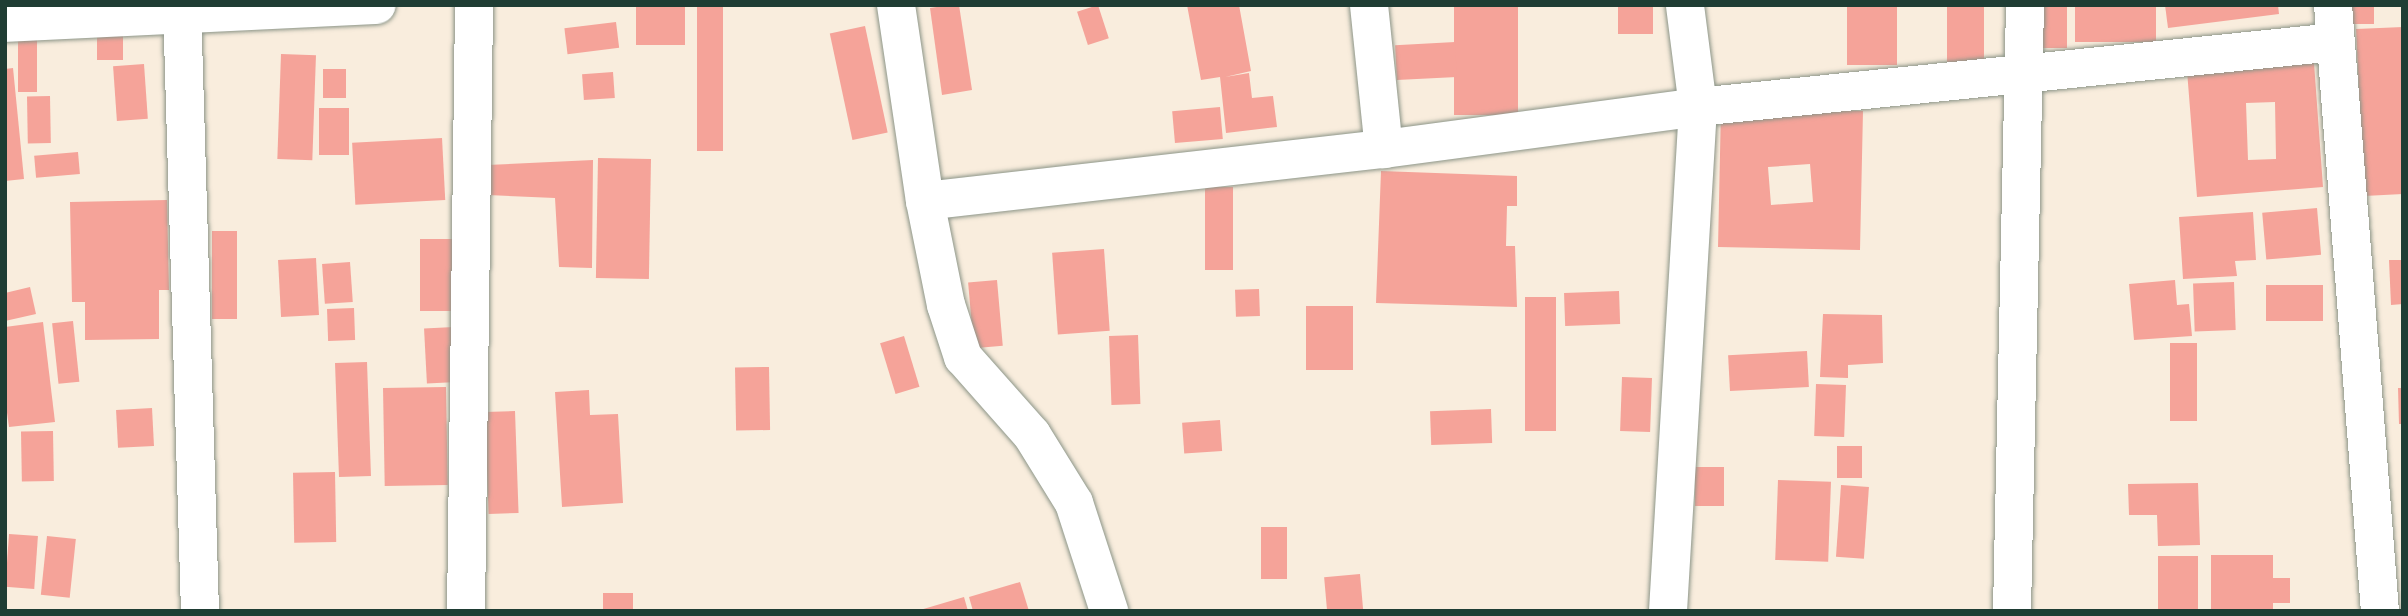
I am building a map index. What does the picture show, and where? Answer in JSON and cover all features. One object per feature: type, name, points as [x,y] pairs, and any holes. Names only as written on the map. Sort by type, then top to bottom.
[{"type":"street","points":[[5,23],[182,11],[377,5]]},
{"type":"street","points":[[466,611],[474,5]]},
{"type":"street","points":[[896,5],[925,201],[946,305],[963,357],[1032,435],[1073,503],[1109,611]]},
{"type":"street","points":[[1369,5],[1384,149]]},
{"type":"street","points":[[1668,611],[1698,107],[1685,5]]},
{"type":"street","points":[[2012,611],[2025,5]]},
{"type":"street","points":[[182,11],[200,611]]},
{"type":"street","points":[[925,201],[1384,149],[1698,107],[2024,74],[2334,24],[2380,611]]},
{"type":"building","points":[[636,5],[685,5],[685,45],[636,45]]},
{"type":"building","points":[[697,5],[723,5],[723,151],[697,151]]},
{"type":"building","points":[[959,5],[972,90],[942,95],[930,8]]},
{"type":"building","points":[[1098,5],[1109,38],[1088,45],[1077,12]]},
{"type":"building","points":[[1187,5],[1239,5],[1251,71],[1225,77],[1249,73],[1252,98],[1273,96],[1277,127],[1226,133],[1220,77],[1201,80]]},
{"type":"building","points":[[1454,5],[1518,5],[1518,115],[1454,115]]},
{"type":"building","points":[[1618,5],[1653,5],[1653,34],[1618,34]]},
{"type":"building","points":[[1847,5],[1897,5],[1897,65],[1847,65]]},
{"type":"building","points":[[1947,5],[1984,5],[1984,70],[1947,70]]},
{"type":"building","points":[[2028,5],[2067,5],[2067,48],[2028,48]]},
{"type":"building","points":[[2075,5],[2156,5],[2156,42],[2075,42]]},
{"type":"building","points":[[2165,5],[2278,5],[2279,14],[2168,28]]},
{"type":"building","points":[[2341,5],[2374,5],[2374,24],[2341,24]]},
{"type":"building","points":[[616,22],[619,48],[568,54],[564,28]]},
{"type":"building","points":[[865,26],[888,133],[852,140],[830,33]]},
{"type":"building","points":[[2403,27],[2403,194],[2364,196],[2356,29]]},
{"type":"building","points":[[97,29],[123,29],[123,60],[97,60]]},
{"type":"building","points":[[18,39],[37,39],[37,92],[18,92]]},
{"type":"building","points":[[1455,42],[1457,77],[1397,80],[1395,45]]},
{"type":"building","points":[[2313,49],[2323,187],[2197,197],[2186,58]],"holes":[[[2275,102],[2276,159],[2248,160],[2246,103]]]},
{"type":"building","points":[[281,54],[316,55],[312,160],[277,159]]},
{"type":"building","points":[[144,64],[148,119],[117,121],[113,66]]},
{"type":"building","points":[[13,68],[24,179],[5,181],[5,69]]},
{"type":"building","points":[[323,69],[346,69],[346,98],[323,98]]},
{"type":"building","points":[[613,72],[615,98],[584,100],[582,74]]},
{"type":"building","points":[[27,96],[50,96],[51,143],[28,143]]},
{"type":"building","points":[[1220,107],[1223,139],[1175,143],[1172,111]]},
{"type":"building","points":[[319,108],[349,108],[349,155],[319,155]]},
{"type":"building","points":[[1721,108],[1863,111],[1860,250],[1718,247]],"holes":[[[1810,164],[1813,202],[1771,205],[1768,167]]]},
{"type":"building","points":[[442,138],[445,200],[355,205],[352,143]]},
{"type":"building","points":[[78,152],[80,174],[36,178],[34,156]]},
{"type":"building","points":[[598,158],[651,159],[649,279],[596,278]]},
{"type":"building","points":[[593,160],[592,268],[559,267],[555,198],[488,195],[487,165]]},
{"type":"building","points":[[1381,171],[1517,176],[1517,206],[1507,206],[1506,246],[1515,246],[1517,307],[1376,303]]},
{"type":"building","points":[[1205,187],[1233,187],[1233,270],[1205,270]]},
{"type":"building","points":[[167,200],[169,290],[159,290],[159,339],[85,340],[85,302],[72,302],[70,202]]},
{"type":"building","points":[[2317,208],[2321,255],[2266,260],[2262,213]]},
{"type":"building","points":[[2253,212],[2256,260],[2235,261],[2237,276],[2183,279],[2179,217]]},
{"type":"building","points":[[212,231],[237,231],[237,319],[212,319]]},
{"type":"building","points":[[420,239],[455,239],[455,311],[420,311]]},
{"type":"building","points":[[1104,249],[1110,331],[1058,334],[1052,253]]},
{"type":"building","points":[[316,258],[319,315],[281,317],[278,260]]},
{"type":"building","points":[[2389,260],[2403,260],[2403,304],[2391,305]]},
{"type":"building","points":[[350,262],[353,302],[325,304],[322,264]]},
{"type":"building","points":[[997,280],[1003,346],[974,348],[968,283]]},
{"type":"building","points":[[2175,280],[2177,305],[2189,304],[2192,336],[2134,340],[2129,284]]},
{"type":"building","points":[[2234,282],[2236,330],[2195,331],[2193,283]]},
{"type":"building","points":[[2266,285],[2323,285],[2323,321],[2266,321]]},
{"type":"building","points":[[30,287],[36,314],[5,321],[5,293]]},
{"type":"building","points":[[1259,289],[1260,316],[1236,317],[1235,290]]},
{"type":"building","points":[[1619,291],[1620,324],[1565,326],[1564,293]]},
{"type":"building","points":[[1525,297],[1556,297],[1556,431],[1525,431]]},
{"type":"building","points":[[1306,306],[1353,306],[1353,370],[1306,370]]},
{"type":"building","points":[[354,308],[355,340],[328,341],[327,309]]},
{"type":"building","points":[[1823,314],[1882,315],[1883,363],[1848,365],[1848,378],[1820,377]]},
{"type":"building","points":[[73,321],[79,382],[58,384],[52,323]]},
{"type":"building","points":[[43,322],[55,422],[9,427],[5,398],[5,327]]},
{"type":"building","points":[[454,327],[457,382],[427,383],[424,329]]},
{"type":"building","points":[[1138,335],[1140,404],[1111,405],[1109,336]]},
{"type":"building","points":[[904,336],[919,387],[896,394],[880,343]]},
{"type":"building","points":[[2170,343],[2197,343],[2197,421],[2170,421]]},
{"type":"building","points":[[1807,351],[1809,387],[1730,391],[1728,355]]},
{"type":"building","points":[[367,362],[371,476],[339,477],[335,363]]},
{"type":"building","points":[[769,367],[770,430],[736,431],[735,368]]},
{"type":"building","points":[[1622,377],[1652,378],[1650,432],[1620,431]]},
{"type":"building","points":[[1816,384],[1846,385],[1844,437],[1814,436]]},
{"type":"building","points":[[446,387],[448,485],[385,486],[383,388]]},
{"type":"building","points":[[2398,388],[2403,388],[2403,424],[2399,424]]},
{"type":"building","points":[[589,390],[590,415],[618,414],[623,503],[562,507],[555,392]]},
{"type":"building","points":[[152,408],[154,446],[118,448],[116,410]]},
{"type":"building","points":[[1491,409],[1492,443],[1431,445],[1430,411]]},
{"type":"building","points":[[515,411],[519,513],[489,514],[485,412]]},
{"type":"building","points":[[1220,420],[1222,451],[1184,454],[1182,423]]},
{"type":"building","points":[[53,431],[54,481],[22,482],[21,432]]},
{"type":"building","points":[[1837,446],[1862,446],[1862,478],[1837,478]]},
{"type":"building","points":[[1695,467],[1724,467],[1724,506],[1695,506]]},
{"type":"building","points":[[335,472],[336,542],[294,543],[293,473]]},
{"type":"building","points":[[1778,480],[1831,482],[1828,562],[1775,560]]},
{"type":"building","points":[[2198,483],[2200,545],[2158,546],[2157,515],[2129,515],[2128,484]]},
{"type":"building","points":[[1841,485],[1869,487],[1864,559],[1836,557]]},
{"type":"building","points":[[1261,527],[1287,527],[1287,579],[1261,579]]},
{"type":"building","points":[[9,534],[38,536],[34,589],[5,587]]},
{"type":"building","points":[[47,536],[76,539],[70,598],[41,595]]},
{"type":"building","points":[[2211,555],[2273,555],[2273,578],[2290,578],[2290,603],[2273,603],[2273,611],[2211,611]]},
{"type":"building","points":[[2158,556],[2198,556],[2198,611],[2158,611]]},
{"type":"building","points":[[1360,574],[1363,611],[1327,611],[1324,577]]},
{"type":"building","points":[[1020,582],[1029,611],[973,611],[969,597]]},
{"type":"building","points":[[603,593],[633,593],[633,611],[603,611]]},
{"type":"building","points":[[964,597],[968,611],[920,611],[920,610]]}]
